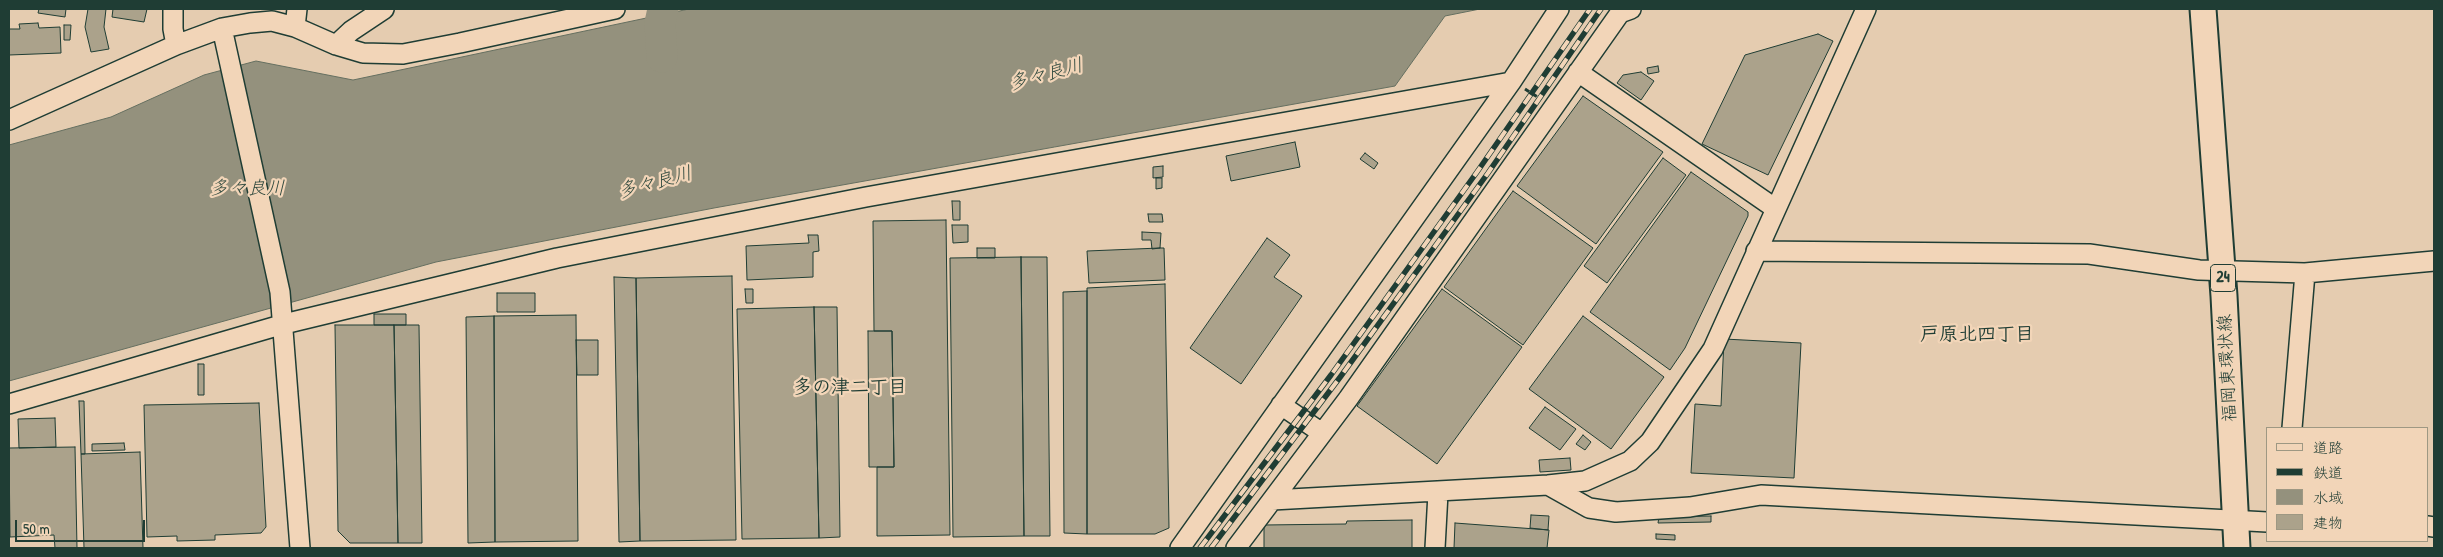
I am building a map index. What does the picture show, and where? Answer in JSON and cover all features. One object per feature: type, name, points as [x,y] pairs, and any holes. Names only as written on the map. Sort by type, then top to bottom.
[{"type":"main road","name":"福岡東環状線","points":[[2203,9],[2222,271],[2237,548]]},
{"type":"street","points":[[173,9],[173,29],[176,45]]},
{"type":"street","points":[[336,45],[351,31],[384,9]]},
{"type":"street","points":[[9,120],[176,45],[222,28],[296,18],[336,45],[363,53],[403,54],[615,9]]},
{"type":"street","points":[[1180,548],[1511,82],[1559,9]]},
{"type":"street","points":[[1236,548],[1322,433],[1620,13],[1631,9]]},
{"type":"street","points":[[1272,500],[1438,493],[1585,482],[1630,461],[1650,442],[1713,349],[1866,9]]},
{"type":"street","points":[[222,28],[280,292],[300,548]]},
{"type":"street","points":[[1578,72],[1776,208]]},
{"type":"street","points":[[9,404],[284,324],[557,258],[866,196],[1511,82]]},
{"type":"street","points":[[1756,251],[2089,254],[2185,269],[2305,273],[2434,261]]},
{"type":"street","points":[[2292,427],[2305,273]]},
{"type":"street","points":[[1281,405],[1322,433]]},
{"type":"street","points":[[1548,486],[1589,508],[1616,512],[1690,507],[1761,494],[2266,522]]},
{"type":"street","points":[[1435,548],[1438,493]]},
{"type":"path","points":[[1511,82],[1554,106]]},
{"type":"water","name":"多々良川","points":[[689,9],[1480,9],[1445,16],[1395,86],[714,208],[436,262],[9,381],[9,145],[111,117],[204,75],[256,61],[353,80]]},
{"type":"building","points":[[39,9],[66,9],[65,17],[38,13]]},
{"type":"building","points":[[88,9],[106,9],[104,27],[109,49],[91,52],[85,27]]},
{"type":"building","points":[[113,9],[147,9],[144,22],[112,17]]},
{"type":"building","points":[[38,23],[39,28],[60,27],[61,53],[9,55],[9,29],[20,29],[19,24]]},
{"type":"building","points":[[64,25],[71,25],[70,40],[64,40]]},
{"type":"building","points":[[1818,34],[1833,41],[1768,175],[1702,144],[1745,55]]},
{"type":"building","points":[[1658,66],[1659,72],[1648,74],[1647,68]]},
{"type":"building","points":[[1641,72],[1654,81],[1641,100],[1617,83],[1623,75]]},
{"type":"building","points":[[1583,96],[1663,152],[1596,244],[1517,186]]},
{"type":"building","points":[[1295,142],[1300,167],[1231,181],[1226,156]]},
{"type":"building","points":[[1365,153],[1378,163],[1374,169],[1360,159]]},
{"type":"building","points":[[1663,158],[1686,175],[1607,283],[1584,266]]},
{"type":"building","points":[[1163,166],[1163,177],[1153,178],[1153,167]]},
{"type":"building","points":[[1691,172],[1748,212],[1748,216],[1685,348],[1670,370],[1590,312]]},
{"type":"building","points":[[1156,178],[1162,178],[1162,188],[1156,189]]},
{"type":"building","points":[[1513,191],[1593,248],[1523,345],[1444,287]]},
{"type":"building","points":[[952,201],[960,201],[960,220],[953,220]]},
{"type":"building","points":[[1148,214],[1162,214],[1163,222],[1149,222]]},
{"type":"building","points":[[946,220],[950,535],[877,536],[877,467],[894,467],[892,331],[874,331],[873,221]]},
{"type":"building","points":[[952,225],[968,225],[968,242],[953,243]]},
{"type":"building","points":[[1142,232],[1161,233],[1160,248],[1152,249],[1151,240],[1142,240]]},
{"type":"building","points":[[808,235],[818,235],[819,251],[813,252],[813,277],[747,280],[746,246],[809,243]]},
{"type":"building","points":[[1267,238],[1290,255],[1274,277],[1302,296],[1241,384],[1190,348]]},
{"type":"building","points":[[977,248],[995,248],[995,258],[977,258]]},
{"type":"building","points":[[1164,248],[1165,280],[1089,283],[1087,251]]},
{"type":"building","points":[[1021,257],[1047,257],[1050,536],[1024,536]]},
{"type":"building","points":[[1021,257],[1024,536],[953,537],[950,258]]},
{"type":"building","points":[[732,276],[736,540],[640,541],[636,278]]},
{"type":"building","points":[[614,277],[636,278],[640,541],[619,542]]},
{"type":"building","points":[[1165,284],[1169,528],[1155,534],[1087,534],[1087,288]]},
{"type":"building","points":[[745,289],[753,289],[753,303],[746,303]]},
{"type":"building","points":[[1442,289],[1522,347],[1437,464],[1357,406]]},
{"type":"building","points":[[1087,291],[1087,534],[1064,533],[1063,292]]},
{"type":"building","points":[[497,293],[535,293],[535,312],[497,312]]},
{"type":"building","points":[[814,307],[819,538],[742,539],[737,309]]},
{"type":"building","points":[[814,307],[837,307],[840,537],[819,538]]},
{"type":"building","points":[[374,314],[406,314],[406,325],[374,325]]},
{"type":"building","points":[[576,315],[578,541],[495,542],[494,316]]},
{"type":"building","points":[[494,316],[495,542],[468,543],[466,317]]},
{"type":"building","points":[[1583,316],[1664,377],[1611,449],[1529,389]]},
{"type":"building","points":[[335,325],[394,325],[398,543],[350,543],[338,531]]},
{"type":"building","points":[[394,325],[419,325],[422,543],[398,543]]},
{"type":"building","points":[[868,331],[892,331],[894,467],[869,467]]},
{"type":"building","points":[[1724,339],[1801,343],[1794,478],[1691,473],[1695,404],[1721,406]]},
{"type":"building","points":[[576,340],[598,340],[598,375],[577,375]]},
{"type":"building","points":[[198,364],[204,364],[204,395],[198,395]]},
{"type":"building","points":[[79,401],[84,401],[85,454],[81,454]]},
{"type":"building","points":[[259,403],[266,527],[261,533],[215,535],[215,540],[177,541],[177,536],[147,537],[144,405]]},
{"type":"building","points":[[1545,407],[1576,429],[1560,450],[1529,428]]},
{"type":"building","points":[[55,418],[56,447],[19,448],[18,419]]},
{"type":"building","points":[[1583,435],[1591,442],[1585,450],[1576,444]]},
{"type":"building","points":[[124,443],[125,450],[92,451],[92,444]]},
{"type":"building","points":[[75,447],[77,548],[55,548],[54,535],[10,537],[9,448]]},
{"type":"building","points":[[140,452],[143,548],[84,548],[81,454]]},
{"type":"building","points":[[1570,458],[1571,470],[1540,472],[1539,460]]},
{"type":"building","points":[[1531,515],[1549,516],[1548,530],[1530,528]]},
{"type":"building","points":[[1711,516],[1711,522],[1658,523],[1659,517]]},
{"type":"building","points":[[1412,520],[1412,548],[1264,548],[1264,525],[1346,524],[1347,521]]},
{"type":"building","points":[[1455,523],[1549,530],[1547,548],[1454,548]]},
{"type":"building","points":[[1656,534],[1675,535],[1675,540],[1656,539]]},
{"type":"waterway","points":[[662,57],[660,23],[663,9]]},
{"type":"railway","points":[[1200,548],[1331,375],[1477,172],[1590,9]]},
{"type":"railway","points":[[1211,548],[1341,376],[1488,173],[1601,9]]},
{"type":"district","name":"戸原北四丁目","points":[[1977,335]]},
{"type":"district","name":"多の津二丁目","points":[[850,388]]}]
